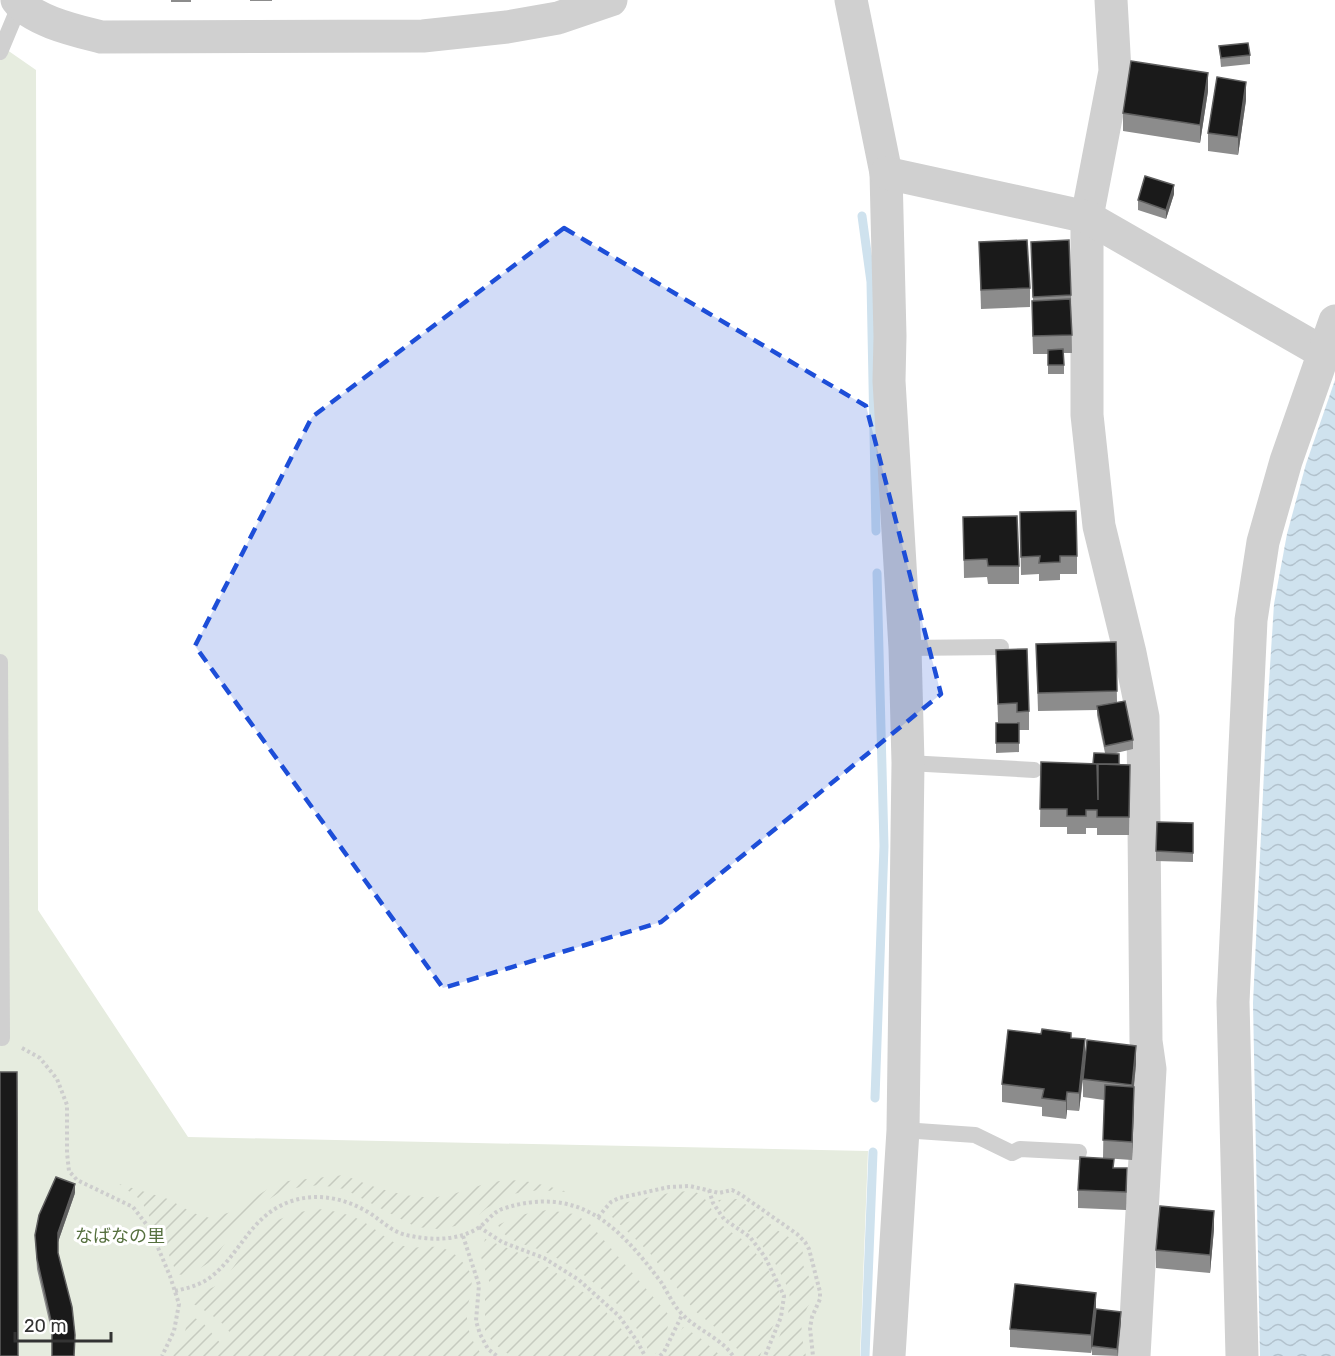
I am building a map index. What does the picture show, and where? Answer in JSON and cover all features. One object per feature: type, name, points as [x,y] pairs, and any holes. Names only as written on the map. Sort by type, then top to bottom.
[{"type":"street","points":[[19,2],[40,17],[69,29],[101,37],[412,36],[507,27],[558,18],[611,0]]},
{"type":"street","points":[[842,0],[851,0],[886,173],[890,381],[906,648],[908,763],[903,1130],[889,1356]]},
{"type":"street","points":[[1111,0],[1115,71],[1087,217],[1087,415],[1099,525],[1143,717],[1146,1041],[1150,1069],[1134,1356]]},
{"type":"street","points":[[886,173],[1087,217],[1324,353]]},
{"type":"street","points":[[1242,1356],[1233,1002],[1251,620],[1263,542],[1286,461],[1335,321]]},
{"type":"lane","points":[[0,52],[19,2]]},
{"type":"lane","points":[[906,648],[1001,647]]},
{"type":"lane","points":[[0,662],[2,1038]]},
{"type":"lane","points":[[908,763],[1034,770]]},
{"type":"lane","points":[[903,1130],[975,1135],[1012,1153],[1020,1149],[1079,1152]]},
{"type":"path","points":[[2,1038],[40,1058],[57,1079],[67,1105],[69,1171],[77,1180],[133,1207],[150,1229],[179,1304],[174,1331],[162,1356]]},
{"type":"path","points":[[72,1185],[77,1180]]},
{"type":"path","points":[[598,1217],[611,1202],[619,1198],[669,1187],[690,1186],[719,1193],[732,1191],[741,1194],[806,1242],[820,1292],[820,1299],[810,1328],[813,1356]]},
{"type":"path","points":[[709,1190],[713,1203],[724,1219],[750,1237],[765,1257],[784,1296],[781,1317],[765,1356]]},
{"type":"path","points":[[175,1291],[194,1286],[212,1276],[249,1231],[268,1213],[293,1201],[317,1196],[342,1200],[369,1213],[389,1229],[410,1236],[435,1238],[463,1236],[480,1227],[499,1210],[551,1201],[574,1204],[591,1211],[612,1228],[660,1282],[682,1315],[733,1356]]},
{"type":"path","points":[[480,1227],[502,1242],[544,1258],[579,1280],[619,1316],[645,1356]]},
{"type":"path","points":[[463,1236],[479,1284],[476,1321],[488,1349],[497,1356]]},
{"type":"path","points":[[660,1356],[682,1315]]},
{"type":"highlighted area","points":[[564,228],[866,406],[941,694],[661,922],[443,988],[195,646],[312,417]]},
{"type":"green space","name":"なばなの里","points":[[0,45],[36,70],[38,910],[188,1137],[868,1151],[860,1356],[0,1356]]},
{"type":"green space","points":[[344,1175],[389,1191],[425,1197],[445,1196],[492,1182],[509,1180],[535,1183],[568,1192],[539,1190],[512,1194],[487,1208],[467,1224],[438,1229],[416,1227],[344,1189],[320,1185],[300,1187],[280,1192],[262,1204],[241,1221],[213,1260],[188,1276],[177,1274],[141,1200],[119,1184],[168,1199],[193,1213],[210,1218],[231,1212],[279,1182]]},
{"type":"green space","points":[[692,1191],[706,1200],[721,1224],[755,1252],[767,1268],[779,1292],[780,1299],[775,1321],[760,1356],[744,1356],[721,1332],[695,1311],[649,1252],[610,1215],[617,1206],[623,1203],[674,1192]]},
{"type":"green space","points":[[737,1199],[761,1214],[775,1229],[799,1243],[803,1253],[802,1263],[814,1287],[814,1296],[801,1323],[806,1356],[772,1356],[788,1314],[789,1290],[775,1263],[755,1236],[727,1218],[718,1200]]},
{"type":"green space","points":[[318,1209],[355,1218],[390,1240],[406,1247],[443,1248],[459,1258],[468,1269],[472,1280],[467,1312],[468,1326],[475,1345],[483,1356],[173,1356],[183,1341],[188,1318],[192,1316],[204,1324],[221,1344],[232,1338],[221,1323],[192,1303],[192,1297],[222,1283],[257,1234],[272,1222],[300,1212]]},
{"type":"green space","points":[[547,1210],[574,1214],[589,1223],[668,1314],[666,1335],[655,1354],[648,1350],[641,1335],[619,1306],[591,1280],[545,1252],[506,1236],[498,1225],[520,1215]]},
{"type":"green space","points":[[485,1239],[541,1262],[597,1302],[634,1343],[638,1356],[511,1356],[493,1343],[485,1330],[485,1299],[490,1284],[481,1257]]},
{"type":"green space","points":[[683,1327],[699,1337],[721,1356],[668,1356]]},
{"type":"water","points":[[1335,380],[1335,1356],[1260,1356],[1253,1003],[1274,604],[1287,534],[1306,464]]},
{"type":"building","points":[[1248,43],[1250,55],[1221,58],[1219,46]]},
{"type":"building","points":[[1131,61],[1208,73],[1200,125],[1123,113]]},
{"type":"building","points":[[1217,77],[1246,82],[1238,137],[1208,133]]},
{"type":"building","points":[[1145,176],[1174,185],[1166,210],[1138,200]]},
{"type":"building","points":[[1027,240],[1030,288],[981,290],[979,242]]},
{"type":"building","points":[[1069,240],[1071,295],[1033,297],[1031,242]]},
{"type":"building","points":[[1070,299],[1072,335],[1033,336],[1032,301]]},
{"type":"building","points":[[1063,349],[1064,365],[1048,365],[1048,350]]},
{"type":"building","points":[[1076,511],[1077,556],[1060,556],[1060,562],[1039,563],[1040,556],[1021,557],[1020,512]]},
{"type":"building","points":[[1017,516],[1019,566],[988,566],[987,559],[964,560],[963,517]]},
{"type":"building","points":[[1116,642],[1117,691],[1038,693],[1036,644]]},
{"type":"building","points":[[1027,649],[1029,711],[1017,712],[1017,703],[998,704],[996,650]]},
{"type":"building","points":[[1125,701],[1133,740],[1105,746],[1097,706]]},
{"type":"building","points":[[996,723],[1019,723],[1019,743],[996,743]]},
{"type":"building","points":[[1094,753],[1119,754],[1119,764],[1093,764]]},
{"type":"building","points":[[1041,762],[1097,764],[1098,800],[1098,764],[1130,765],[1129,817],[1097,817],[1097,810],[1086,810],[1086,816],[1067,816],[1067,809],[1040,809]]},
{"type":"building","points":[[1157,822],[1193,823],[1193,853],[1156,851]]},
{"type":"building","points":[[1042,1029],[1071,1033],[1071,1038],[1085,1039],[1079,1093],[1067,1092],[1066,1101],[1042,1098],[1044,1089],[1002,1084],[1008,1030],[1041,1034]]},
{"type":"building","points":[[1087,1040],[1136,1046],[1132,1085],[1083,1079]]},
{"type":"building","points":[[0,1072],[17,1072],[18,1356],[0,1356]]},
{"type":"building","points":[[1105,1085],[1134,1087],[1132,1142],[1103,1140]]},
{"type":"building","points":[[1080,1157],[1114,1159],[1113,1168],[1127,1168],[1126,1192],[1078,1190]]},
{"type":"building","points":[[56,1177],[75,1184],[58,1233],[58,1253],[72,1307],[75,1335],[74,1356],[52,1356],[52,1325],[37,1259],[35,1235],[39,1215]]},
{"type":"building","points":[[1160,1206],[1214,1211],[1210,1255],[1156,1250]]},
{"type":"building","points":[[1015,1284],[1096,1293],[1091,1335],[1010,1329]]},
{"type":"building","points":[[1096,1309],[1121,1312],[1117,1349],[1092,1346]]},
{"type":"waterway","points":[[862,216],[871,282],[876,531]]},
{"type":"waterway","points":[[875,1098],[884,846],[877,573]]},
{"type":"waterway","points":[[865,1356],[873,1152]]}]
